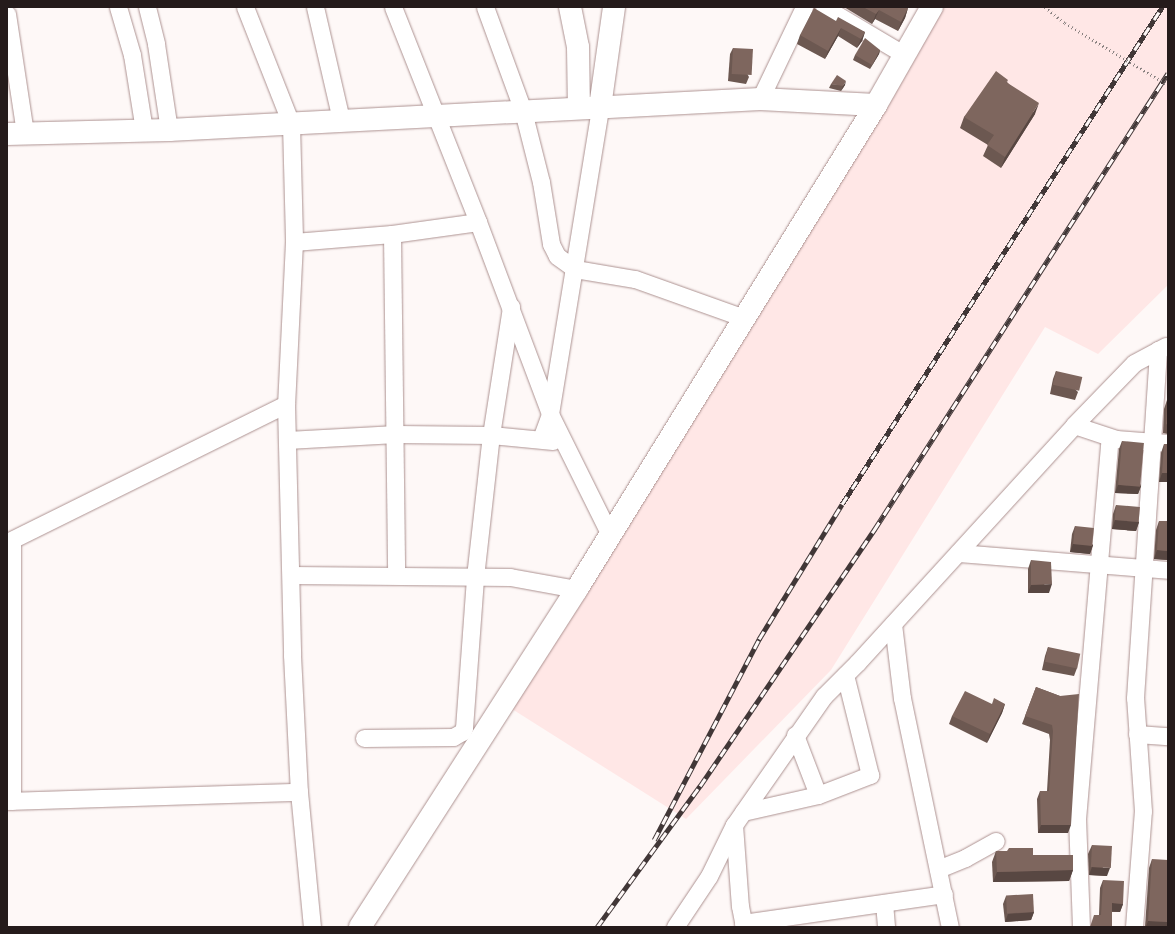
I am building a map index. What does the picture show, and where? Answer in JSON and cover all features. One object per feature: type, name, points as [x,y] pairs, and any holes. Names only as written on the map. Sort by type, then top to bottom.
[{"type":"street","points":[[118,7],[132,55],[144,130]]},
{"type":"street","points":[[147,7],[156,44],[169,130]]},
{"type":"street","points":[[245,7],[291,124],[294,242],[286,404],[299,792],[312,927]]},
{"type":"street","points":[[315,7],[341,120]]},
{"type":"street","points":[[393,7],[511,307],[550,414],[566,443],[610,535]]},
{"type":"street","points":[[485,7],[523,111],[541,182],[551,244],[557,256],[575,269],[635,278],[744,318]]},
{"type":"street","points":[[570,7],[590,108]]},
{"type":"street","points":[[541,439],[550,414],[575,269],[590,108],[614,7]]},
{"type":"street","points":[[760,99],[804,7]]},
{"type":"street","points":[[824,7],[905,55]]},
{"type":"street","points":[[360,927],[610,535],[876,105],[932,7]]},
{"type":"street","points":[[7,14],[16,134],[169,130],[760,99],[876,105]]},
{"type":"street","points":[[294,242],[392,234],[478,222]]},
{"type":"street","points":[[392,234],[396,434],[396,575]]},
{"type":"street","points":[[364,738],[454,737],[462,732],[465,719],[475,577],[491,435],[511,307]]},
{"type":"street","points":[[675,927],[709,876],[738,819],[795,735],[824,696],[893,624],[1074,425],[1134,363],[1163,347]]},
{"type":"street","points":[[1134,927],[1143,811],[1135,698],[1143,568],[1160,443],[1163,347]]},
{"type":"street","points":[[286,404],[10,542],[10,801],[299,792]]},
{"type":"street","points":[[1074,425],[1110,437],[1160,443]]},
{"type":"street","points":[[287,440],[396,434],[491,435],[541,439],[566,443]]},
{"type":"street","points":[[1081,927],[1077,819],[1110,437]]},
{"type":"street","points":[[958,553],[1168,570]]},
{"type":"street","points":[[291,575],[475,577],[537,580],[577,588]]},
{"type":"street","points":[[893,624],[902,698],[950,927]]},
{"type":"street","points":[[738,819],[818,795],[870,775],[845,675]]},
{"type":"street","points":[[1137,734],[1168,736]]},
{"type":"street","points":[[795,735],[818,795]]},
{"type":"street","points":[[738,819],[744,925],[944,894]]},
{"type":"street","points":[[938,868],[965,858],[996,841]]},
{"type":"street","points":[[884,903],[886,927]]},
{"type":"path","points":[[1045,7],[1065,23],[1168,85]]},
{"type":"shaded area","points":[[942,7],[1168,7],[1168,285],[1098,354],[1045,327],[831,670],[686,819],[512,709]]},
{"type":"building","points":[[863,7],[908,8],[901,22],[879,10],[876,14]]},
{"type":"building","points":[[814,8],[836,21],[838,17],[865,32],[861,39],[841,28],[828,51],[800,35]]},
{"type":"building","points":[[865,38],[880,50],[872,65],[855,55]]},
{"type":"building","points":[[733,48],[753,49],[752,75],[732,74]]},
{"type":"building","points":[[996,71],[1008,80],[1006,82],[1039,103],[1005,157],[987,145],[994,135],[964,117]]},
{"type":"building","points":[[837,75],[846,81],[843,86],[831,84]]},
{"type":"building","points":[[1056,371],[1082,377],[1079,391],[1053,385]]},
{"type":"building","points":[[1168,400],[1168,425],[1166,424]]},
{"type":"building","points":[[1122,441],[1144,443],[1140,487],[1118,485]]},
{"type":"building","points":[[1164,444],[1168,444],[1168,473],[1162,473]]},
{"type":"building","points":[[1116,505],[1140,507],[1139,522],[1115,520]]},
{"type":"building","points":[[1159,521],[1168,521],[1168,551],[1157,550]]},
{"type":"building","points":[[1075,526],[1094,528],[1092,546],[1073,544]]},
{"type":"building","points":[[1031,560],[1051,562],[1052,584],[1031,585]]},
{"type":"building","points":[[1048,647],[1080,654],[1077,669],[1045,662]]},
{"type":"building","points":[[1036,687],[1060,696],[1079,694],[1071,825],[1041,825],[1040,791],[1049,791],[1053,731],[1052,725],[1025,716]]},
{"type":"building","points":[[965,691],[992,704],[994,698],[1005,704],[990,734],[952,716]]},
{"type":"building","points":[[1092,845],[1112,846],[1111,868],[1091,867]]},
{"type":"building","points":[[1009,848],[1033,848],[1033,855],[1073,855],[1073,870],[997,872],[996,851],[1007,851]]},
{"type":"building","points":[[1152,859],[1168,860],[1168,922],[1148,921]]},
{"type":"building","points":[[1103,880],[1124,881],[1123,904],[1112,903],[1112,927],[1090,927],[1094,915],[1101,915]]},
{"type":"building","points":[[1033,894],[1034,912],[1007,913],[1006,895]]},
{"type":"railway","points":[[654,840],[759,639],[842,504],[1162,7]]},
{"type":"railway","points":[[597,927],[700,786],[874,530],[1168,73]]}]
